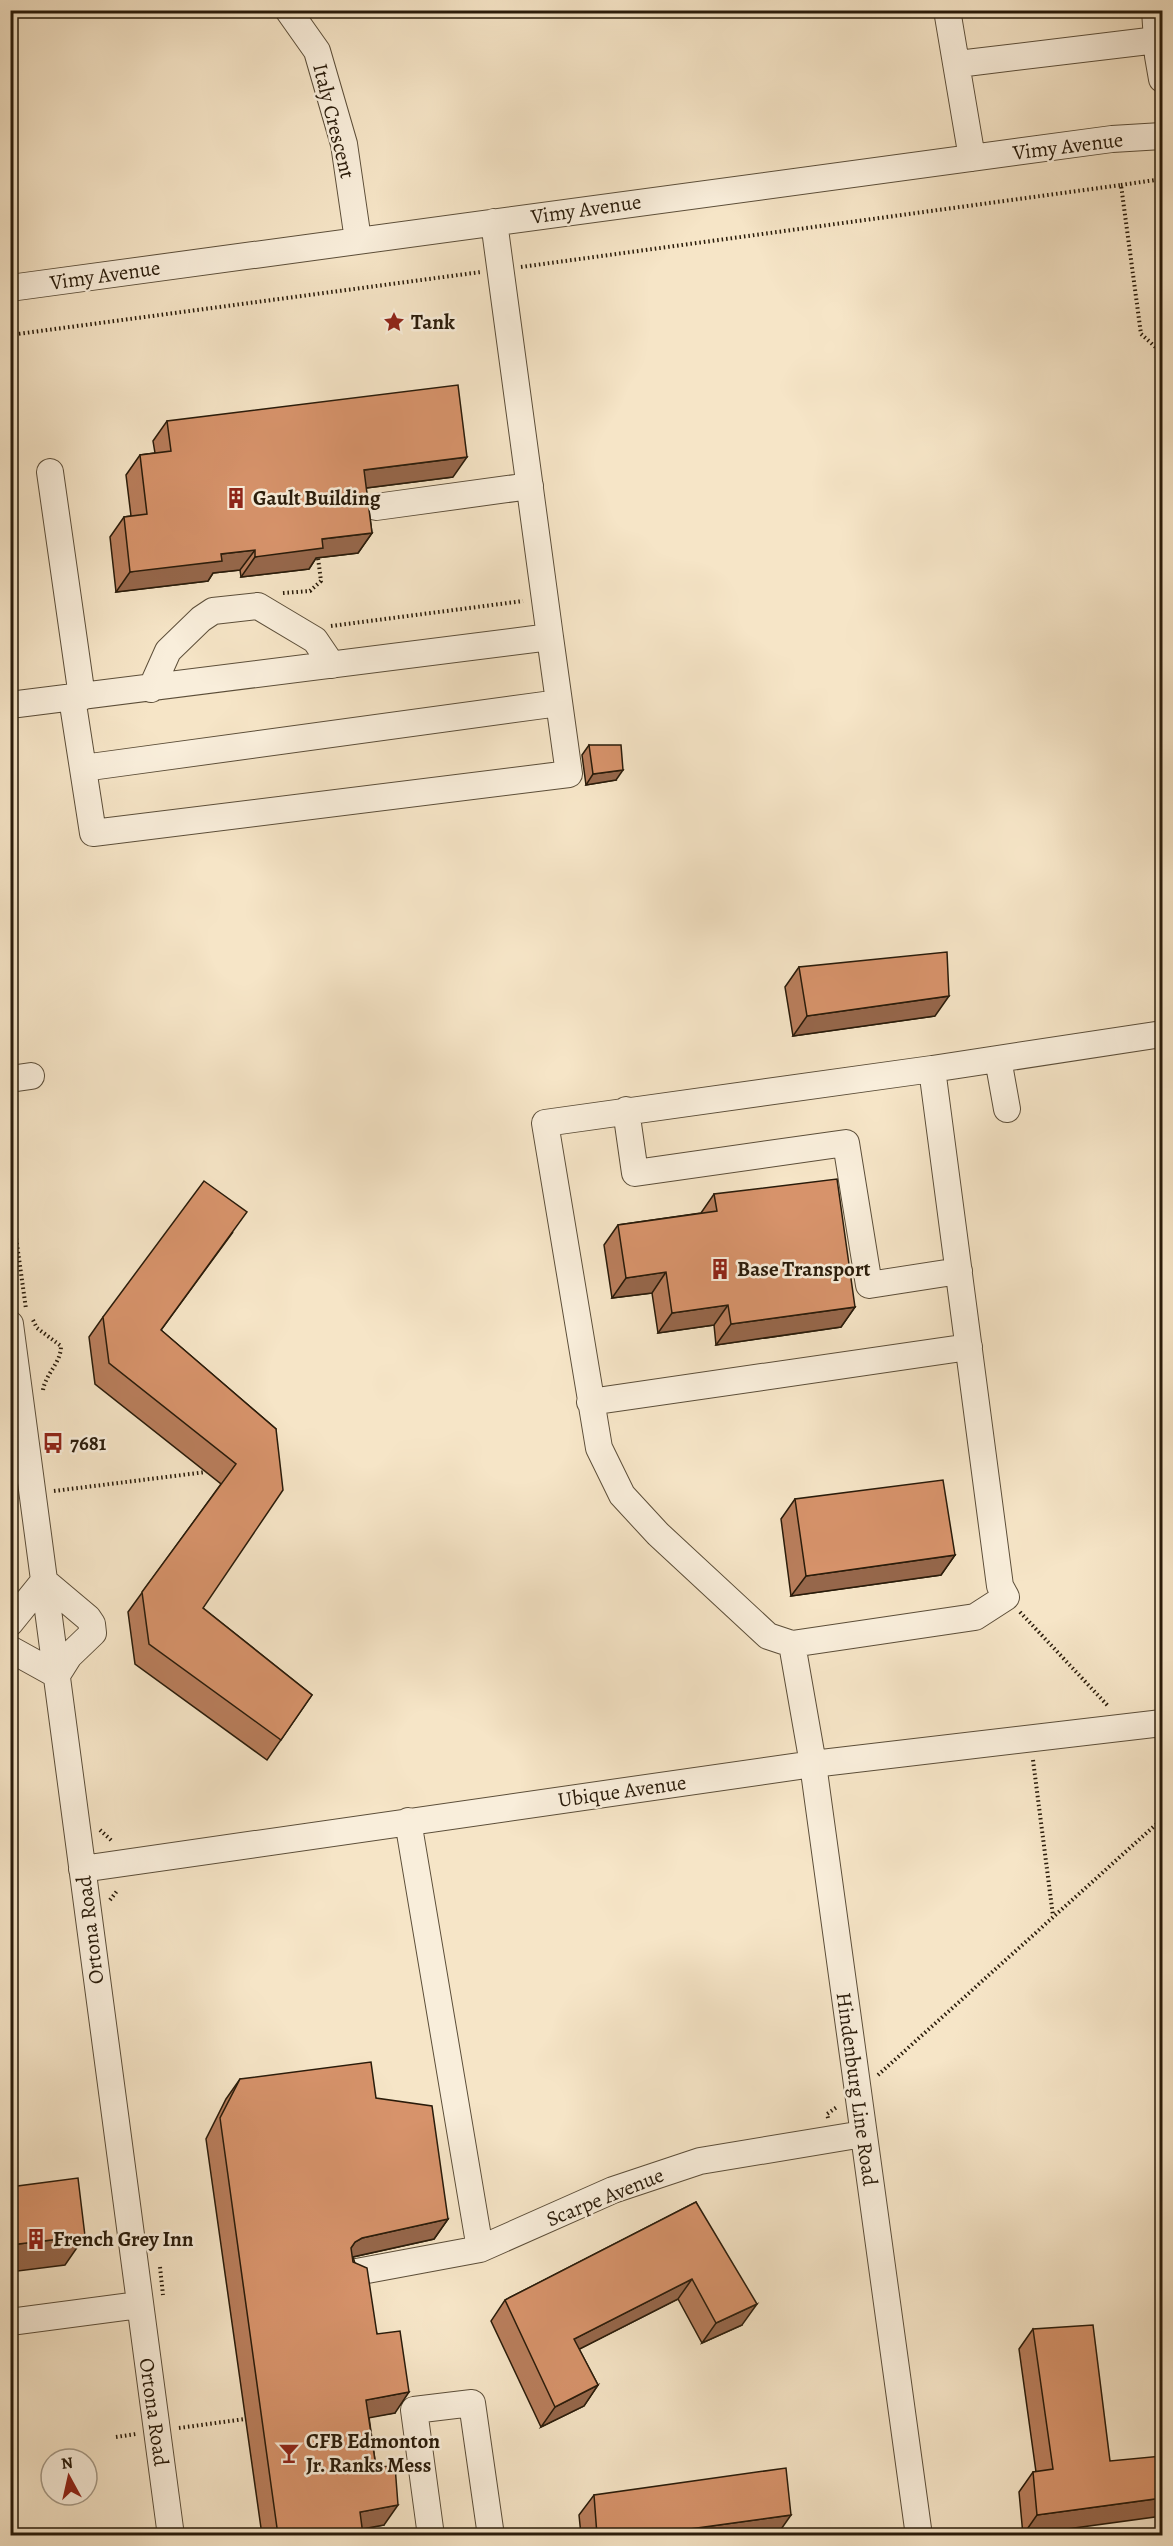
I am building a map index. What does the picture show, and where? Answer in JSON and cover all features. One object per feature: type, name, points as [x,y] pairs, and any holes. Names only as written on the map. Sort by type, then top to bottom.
[{"type":"street","name":"Italy Crescent","points":[[288,10],[317,51],[344,144],[358,240]]},
{"type":"street","points":[[947,10],[958,64],[972,158]]},
{"type":"street","points":[[958,64],[1160,58],[1155,10]]},
{"type":"street","name":"Vimy Avenue","points":[[10,288],[1112,139],[1162,136]]},
{"type":"street","points":[[50,472],[83,768],[93,833],[569,774],[494,222]]},
{"type":"street","points":[[376,507],[530,486]]},
{"type":"street","points":[[152,689],[168,651],[201,619],[213,611],[258,606],[315,640],[332,665]]},
{"type":"street","points":[[10,705],[152,689],[550,637]]},
{"type":"street","points":[[83,768],[559,703]]},
{"type":"street","points":[[932,1069],[1000,1586],[1006,1597],[975,1617],[792,1644],[768,1636],[658,1534],[622,1495],[599,1449],[545,1123],[932,1069],[1162,1034]]},
{"type":"street","points":[[998,1059],[1007,1109]]},
{"type":"street","points":[[626,1110],[635,1173],[846,1143],[869,1286],[959,1271]]},
{"type":"street","name":"Ortona Road","points":[[10,1324],[171,2535]]},
{"type":"street","points":[[590,1402],[969,1347]]},
{"type":"street","points":[[10,1623],[44,1581],[92,1623],[93,1633],[69,1656],[57,1675],[10,1649]]},
{"type":"street","name":"Hindenburg Line Road","points":[[792,1644],[813,1764],[919,2535]]},
{"type":"street","name":"Ubique Avenue","points":[[82,1869],[813,1764],[1162,1723]]},
{"type":"street","points":[[408,1821],[480,2249]]},
{"type":"street","name":"Scarpe Avenue","points":[[351,2273],[480,2249],[613,2190],[700,2161],[863,2134]]},
{"type":"street","points":[[10,2322],[139,2305]]},
{"type":"street","points":[[431,2535],[414,2410],[472,2403],[491,2535]]},
{"type":"path","points":[[10,335],[1162,179]]},
{"type":"path","points":[[1121,185],[1141,334],[1162,353]]},
{"type":"path","points":[[275,594],[310,591],[321,581],[318,558]]},
{"type":"path","points":[[325,625],[531,600]]},
{"type":"path","points":[[48,1492],[206,1472]]},
{"type":"path","points":[[1006,1597],[1111,1710],[1100,1711]]},
{"type":"path","points":[[1033,1755],[1053,1917]]},
{"type":"path","points":[[831,2139],[827,2114],[857,2091],[1162,1819]]},
{"type":"path","points":[[98,1827],[109,1840],[117,1843]]},
{"type":"building","name":"Gault Building","points":[[458,385],[467,457],[364,470],[372,533],[322,539],[323,548],[255,557],[255,550],[221,554],[222,561],[130,572],[124,517],[147,514],[140,455],[171,451],[167,421]]},
{"type":"building","points":[[589,745],[621,745],[623,770],[593,774]]},
{"type":"building","points":[[947,952],[949,996],[807,1016],[799,967]]},
{"type":"building","name":"Base Transport","points":[[837,1179],[855,1307],[731,1324],[728,1305],[672,1313],[666,1272],[626,1278],[618,1225],[717,1211],[714,1194]]},
{"type":"building","points":[[204,1181],[247,1212],[161,1330],[276,1429],[283,1490],[203,1608],[312,1695],[281,1740],[149,1644],[142,1592],[236,1464],[109,1363],[103,1317]]},
{"type":"building","points":[[943,1480],[955,1555],[806,1576],[795,1499]]},
{"type":"building","points":[[10,1627],[14,1652],[10,1657]]},
{"type":"building","points":[[371,2062],[376,2098],[432,2106],[448,2219],[362,2238],[351,2248],[353,2262],[367,2268],[377,2334],[400,2331],[409,2392],[366,2400],[376,2467],[395,2466],[398,2505],[360,2512],[363,2535],[278,2535],[220,2118],[240,2079]]},
{"type":"building","points":[[78,2178],[85,2236],[10,2245],[10,2187]]},
{"type":"building","points":[[696,2202],[757,2304],[716,2323],[692,2279],[574,2339],[598,2385],[555,2407],[505,2300]]},
{"type":"building","points":[[1093,2325],[1110,2461],[1162,2456],[1162,2498],[1037,2515],[1033,2472],[1053,2469],[1033,2329]]},
{"type":"building","points":[[786,2468],[791,2515],[646,2535],[597,2535],[594,2495]]},
{"type":"place","name":"Tank","points":[[394,322]]},
{"type":"place","name":"Gault Building","points":[[236,498]]},
{"type":"place","name":"Base Transport","points":[[720,1269]]},
{"type":"place","name":"7681","points":[[53,1443]]},
{"type":"place","name":"French Grey Inn","points":[[36,2239]]},
{"type":"place","name":"CFB Edmonton Jr. Ranks Mess","points":[[289,2453]]}]
